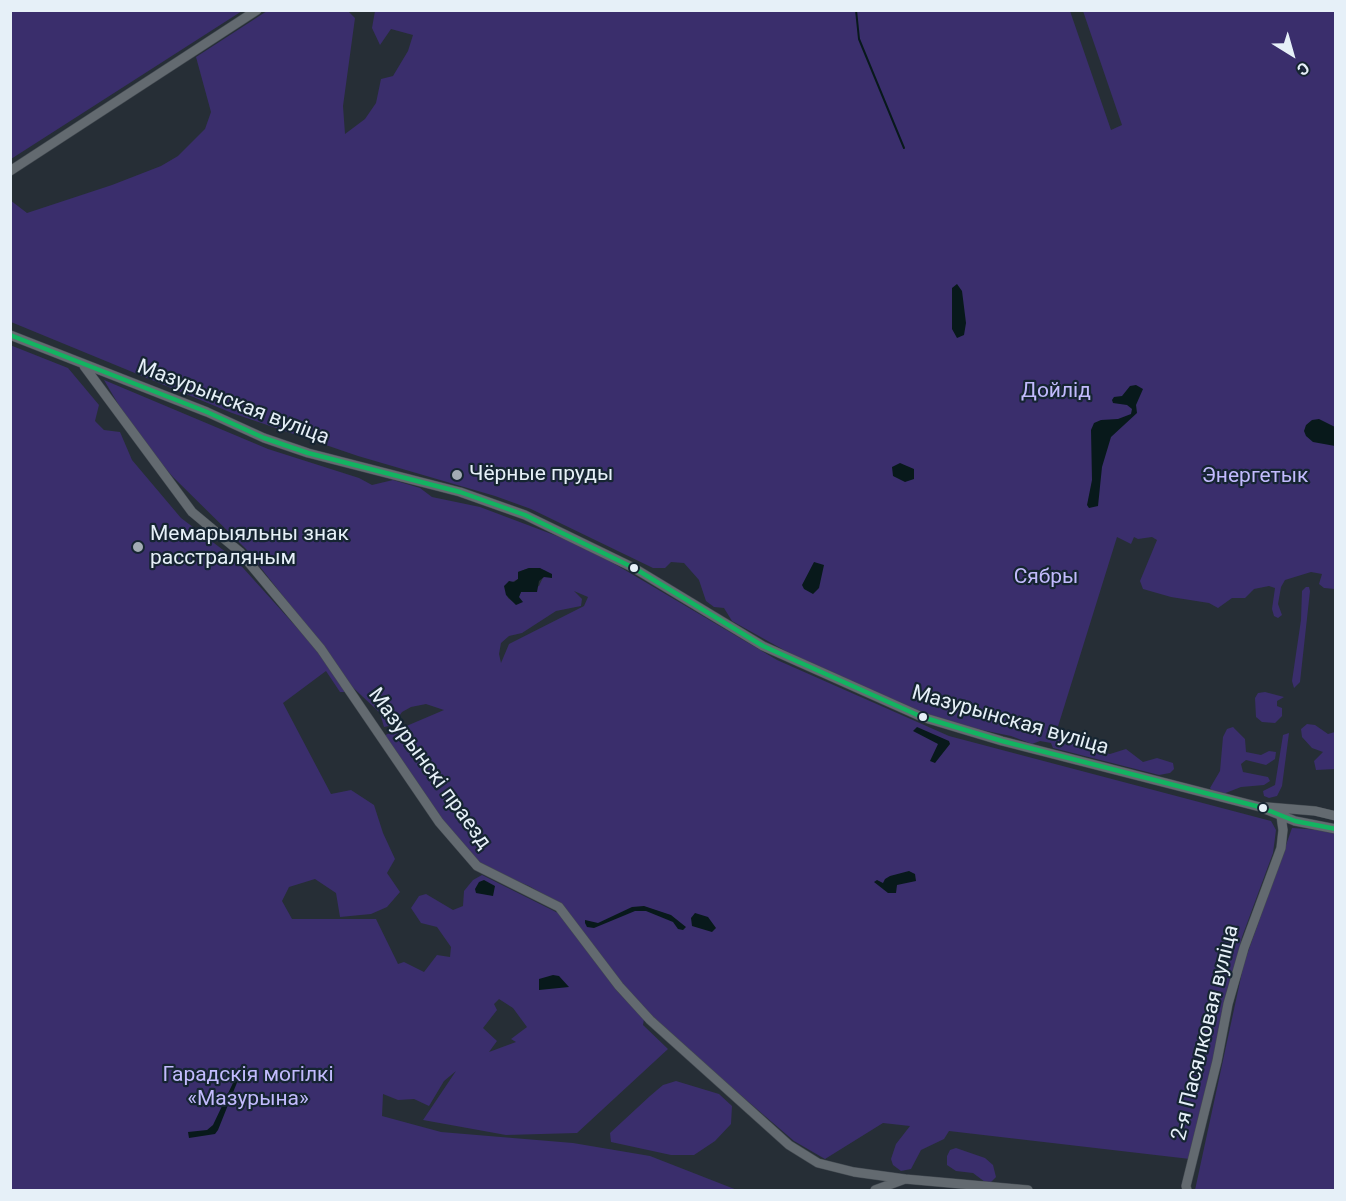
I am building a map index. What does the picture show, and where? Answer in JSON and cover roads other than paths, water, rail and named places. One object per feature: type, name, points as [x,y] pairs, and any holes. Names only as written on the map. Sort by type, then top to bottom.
[{"type":"street","points":[[10,171],[257,10]]},
{"type":"street","name":"Мазурынская вуліца","points":[[10,335],[83,366],[308,453],[427,482],[525,515],[634,568],[763,646],[922,717],[1002,741],[1283,812]]},
{"type":"street","name":"Мазурынскі праезд","points":[[83,366],[192,512],[240,552],[321,649],[439,822],[477,866],[560,907],[619,986],[650,1020],[789,1145],[818,1163],[854,1172],[1028,1191]]},
{"type":"street","points":[[1283,812],[1335,816]]},
{"type":"street","points":[[1283,812],[1335,829]]},
{"type":"street","name":"2-я Пасялковая вуліца","points":[[1185,1189],[1239,963],[1281,848],[1283,812]]},
{"type":"street","points":[[875,1191],[905,1179]]},
{"type":"waterway","points":[[856,10],[859,39],[904,148]]},
{"type":"place","name":"Чёрные пруды","points":[[457,475]]},
{"type":"place","name":"Мемарыяльны знак расстраляным","points":[[138,547]]},
{"type":"park label","name":"Дойлід","points":[[1056,392]]},
{"type":"park label","name":"Энергетык","points":[[1255,477]]},
{"type":"park label","name":"Сябры","points":[[1046,578]]},
{"type":"park label","name":"Гарадскія могілкі «Мазурына»","points":[[248,1088]]}]
